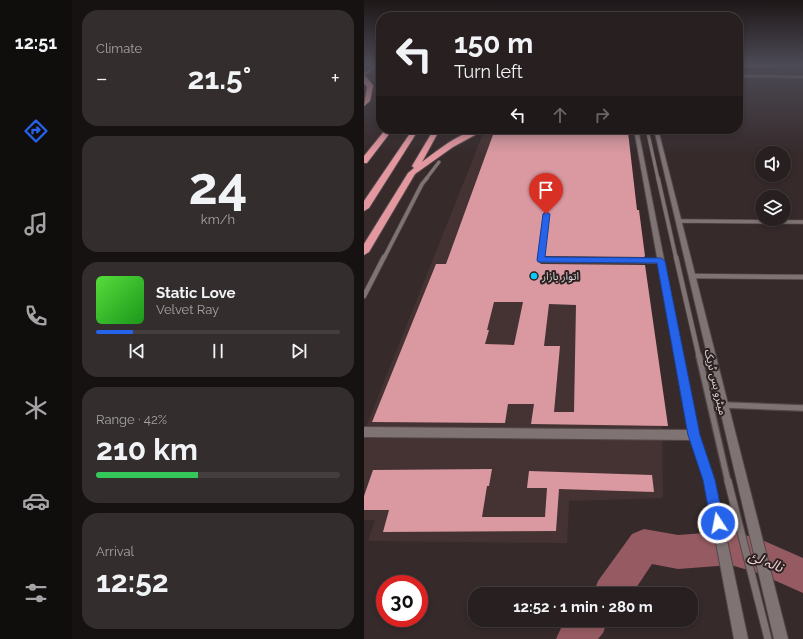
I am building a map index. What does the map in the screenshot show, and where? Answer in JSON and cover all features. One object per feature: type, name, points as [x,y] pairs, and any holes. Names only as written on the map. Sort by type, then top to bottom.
[{"type":"highway","points":[[364,104],[367,101],[368,95]]},
{"type":"highway","points":[[364,161],[386,134]]},
{"type":"highway","points":[[364,208],[413,134]]},
{"type":"highway","points":[[364,252],[434,134]]},
{"type":"highway","points":[[412,173],[450,145],[473,134]]},
{"type":"street","points":[[637,134],[694,435],[709,480],[741,639]]},
{"type":"street","points":[[657,134],[725,405],[781,639]]},
{"type":"street","points":[[364,432],[694,435]]},
{"type":"lane","name":"میٹرو بس ٹریک","points":[[648,134],[728,482],[768,639]]},
{"type":"lane","points":[[364,296],[422,184],[439,162]]},
{"type":"lane","points":[[546,214],[541,260],[661,261]]},
{"type":"lane","points":[[679,221],[803,222]]},
{"type":"lane","points":[[693,276],[803,277]]},
{"type":"lane","points":[[725,405],[803,408]]},
{"type":"shaded area","name":"اتوار بازار","points":[[483,134],[623,134],[662,421],[663,498],[569,501],[567,543],[368,541],[375,520],[364,520],[364,432]]},
{"type":"building","points":[[493,134],[628,134],[637,210],[639,210],[645,256],[545,256],[549,214],[546,211],[543,214],[537,260],[541,264],[645,265],[668,426],[531,424],[534,404],[508,404],[505,423],[372,422],[436,264],[446,264]],"holes":[[[494,302],[523,302],[514,345],[485,344]],[[549,304],[576,305],[574,412],[554,412],[560,346],[544,346]]]},
{"type":"building","points":[[492,469],[489,486],[487,486],[482,517],[545,517],[547,488],[527,488],[529,471],[652,475],[654,492],[559,489],[556,531],[383,532],[389,510],[364,510],[364,496],[373,470]]},
{"type":"waterway","name":"نالہ لئ","points":[[616,587],[644,546],[678,552],[731,548],[762,557],[803,576]]},
{"type":"waterway","name":"نالہ لئ","points":[[575,639],[584,627]]},
{"type":"place","name":"اتوار بازار","points":[[534,276]]},
{"type":"route","points":[[546,214],[541,260],[661,261],[694,435],[709,480],[718,523]]}]
